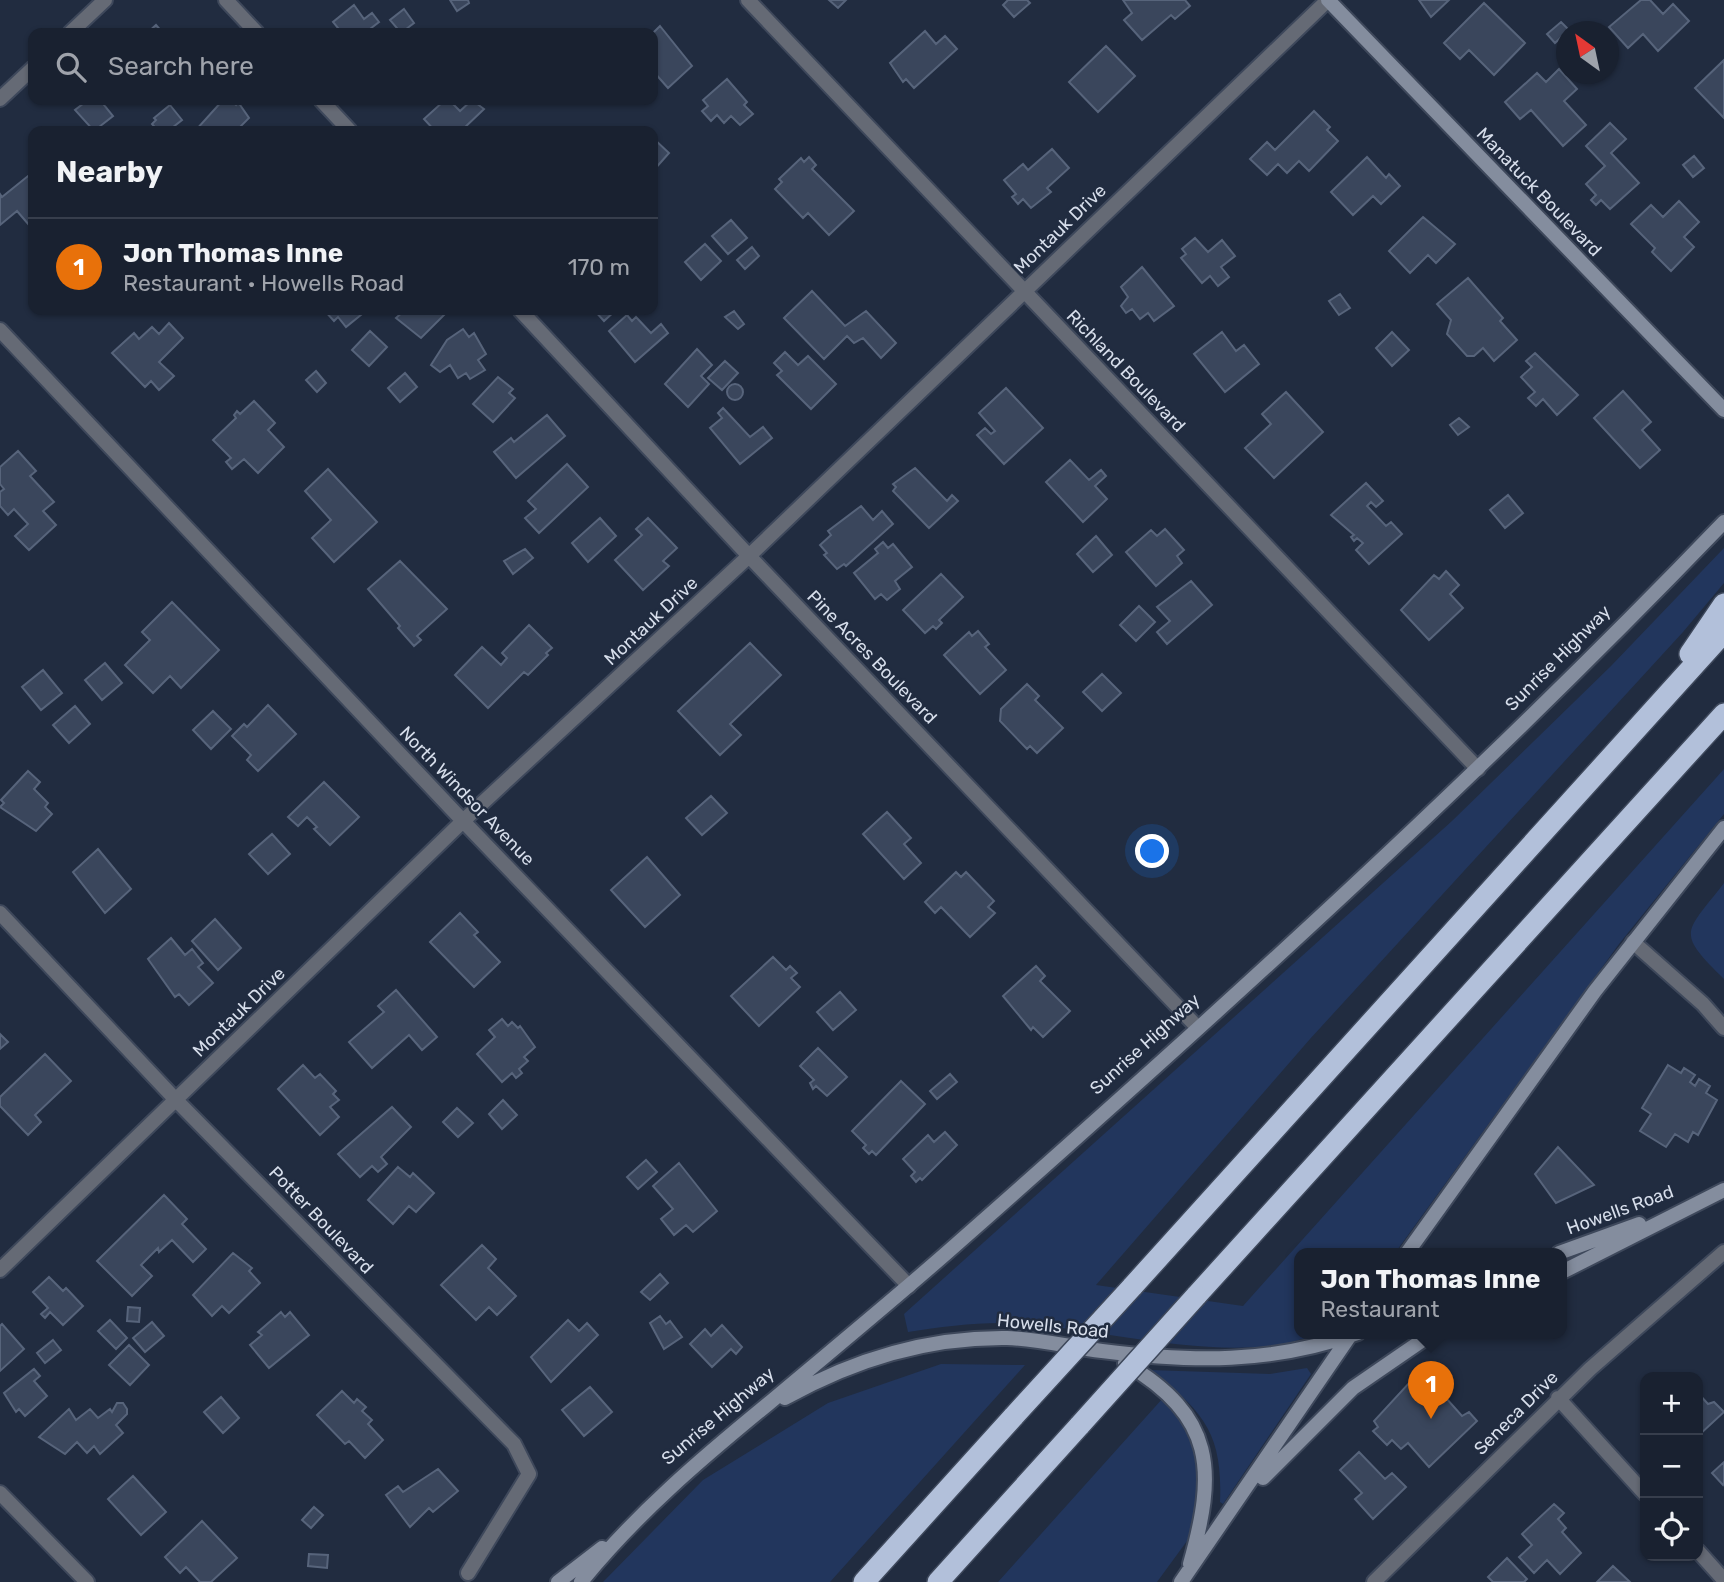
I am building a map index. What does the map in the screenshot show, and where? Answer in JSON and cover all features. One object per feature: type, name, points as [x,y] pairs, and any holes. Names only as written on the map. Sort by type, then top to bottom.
[{"type":"highway","points":[[1638,727],[1724,604]]},
{"type":"highway","points":[[864,1582],[1724,632]]},
{"type":"highway","points":[[938,1582],[1724,714]]},
{"type":"highway","points":[[1612,838],[1724,731]]},
{"type":"main road","name":"Manatuck Boulevard","points":[[1328,0],[1724,410]]},
{"type":"main road","name":"Sunrise Highway","points":[[581,1582],[621,1535],[682,1475],[909,1286],[1198,1028],[1478,769],[1724,522]]},
{"type":"main road","points":[[1411,1248],[1633,942],[1724,828]]},
{"type":"main road","name":"Howells Road","points":[[1567,1269],[1724,1190]]},
{"type":"main road","name":"Howells Road","points":[[1567,1250],[1693,1204]]},
{"type":"main road","name":"Howells Road","points":[[756,1414],[830,1375],[916,1347],[962,1339],[1010,1338],[1101,1351],[1203,1359],[1257,1358],[1305,1350],[1338,1339]]},
{"type":"main road","points":[[1187,1580],[1350,1339]]},
{"type":"main road","points":[[1236,1506],[1353,1388],[1424,1339]]},
{"type":"main road","points":[[1101,1351],[1137,1371],[1163,1391],[1182,1411],[1197,1436],[1205,1465],[1206,1498],[1187,1580]]},
{"type":"main road","points":[[558,1582],[621,1535]]},
{"type":"street","points":[[75,28],[105,0]]},
{"type":"street","points":[[226,0],[252,28]]},
{"type":"street","name":"Richland Boulevard","points":[[748,0],[1478,769]]},
{"type":"street","name":"Montauk Drive","points":[[0,1270],[463,821],[749,556],[1328,0]]},
{"type":"street","points":[[0,99],[28,73]]},
{"type":"street","points":[[326,105],[345,126]]},
{"type":"street","name":"Pine Acres Boulevard","points":[[525,315],[749,556],[1198,1028]]},
{"type":"street","name":"North Windsor Avenue","points":[[0,330],[463,821],[909,1286]]},
{"type":"street","name":"Potter Boulevard","points":[[0,913],[176,1100],[514,1444],[529,1474],[468,1573]]},
{"type":"street","points":[[1633,942],[1703,1004],[1724,1027]]},
{"type":"street","name":"Seneca Drive","points":[[1374,1582],[1558,1398],[1724,1252]]},
{"type":"street","points":[[1558,1398],[1640,1488]]},
{"type":"street","points":[[0,1493],[87,1582]]},
{"type":"street","points":[[1703,1557],[1724,1580]]},
{"type":"shaded area","points":[[1724,548],[1724,583],[1683,632],[1310,1039],[1096,1285],[1243,1306],[1294,1249],[1294,1339],[1299,1339],[1252,1347],[1214,1347],[1011,1323],[908,1332],[904,1314],[1452,821],[1611,666]]},
{"type":"shaded area","points":[[1724,769],[1724,814],[1619,944],[1399,1248],[1295,1248]]},
{"type":"shaded area","points":[[1724,883],[1724,979],[1698,951],[1692,941],[1691,932],[1694,923]]},
{"type":"shaded area","points":[[941,1364],[1025,1365],[830,1582],[603,1582],[703,1480],[828,1403]]},
{"type":"shaded area","points":[[1307,1368],[1311,1374],[1223,1504],[1220,1502],[1218,1458],[1206,1425],[1183,1398],[1149,1370],[1270,1374]]},
{"type":"shaded area","points":[[1163,1398],[1189,1434],[1200,1466],[1199,1504],[1187,1541],[1157,1582],[998,1582]]},
{"type":"building","points":[[450,0],[468,0],[469,3],[457,11]]},
{"type":"building","points":[[829,0],[846,0],[838,8]]},
{"type":"building","points":[[1008,0],[1027,0],[1030,3],[1014,17],[1003,5]]},
{"type":"building","points":[[1123,0],[1185,0],[1190,6],[1175,19],[1171,15],[1142,40],[1124,20],[1132,13]]},
{"type":"building","points":[[1419,0],[1449,0],[1431,17]]},
{"type":"building","points":[[1641,0],[1650,0],[1663,14],[1673,4],[1689,21],[1658,51],[1643,34],[1628,48],[1619,38],[1619,21],[1616,21]]},
{"type":"building","points":[[1484,3],[1525,43],[1494,75],[1469,50],[1460,59],[1444,43]]},
{"type":"building","points":[[354,5],[364,19],[372,13],[379,22],[371,28],[338,28],[333,22]]},
{"type":"building","points":[[404,9],[414,23],[408,28],[397,28],[390,20]]},
{"type":"building","points":[[660,26],[692,66],[668,88],[658,77]]},
{"type":"building","points":[[1556,26],[1556,42],[1555,43],[1547,34]]},
{"type":"building","points":[[925,31],[936,44],[945,36],[957,49],[914,88],[906,79],[903,82],[890,63]]},
{"type":"building","points":[[1106,46],[1135,76],[1098,112],[1069,82]]},
{"type":"building","points":[[1724,60],[1724,118],[1695,88]]},
{"type":"building","points":[[1556,72],[1556,84],[1572,84],[1577,89],[1564,101],[1586,125],[1563,146],[1531,110],[1520,119],[1505,102],[1537,73],[1546,82]]},
{"type":"building","points":[[727,79],[747,102],[744,105],[753,114],[740,125],[731,116],[724,123],[717,115],[711,121],[702,111],[708,106],[703,100]]},
{"type":"building","points":[[82,105],[104,105],[113,116],[100,126],[89,126],[75,110]]},
{"type":"building","points":[[170,105],[182,120],[174,126],[154,126],[154,118]]},
{"type":"building","points":[[218,105],[240,105],[249,118],[241,126],[200,126]]},
{"type":"building","points":[[439,105],[454,105],[460,111],[467,105],[479,105],[484,109],[466,126],[430,126],[424,119]]},
{"type":"building","points":[[1314,111],[1330,127],[1327,130],[1338,141],[1309,171],[1299,161],[1287,173],[1278,164],[1267,175],[1250,159],[1267,142],[1275,150]]},
{"type":"building","points":[[1610,123],[1626,139],[1611,153],[1639,183],[1610,209],[1601,200],[1596,205],[1591,200],[1596,195],[1586,184],[1605,166],[1586,146]]},
{"type":"building","points":[[658,143],[669,153],[658,165]]},
{"type":"building","points":[[1052,149],[1069,168],[1047,188],[1051,192],[1031,208],[1023,199],[1018,204],[1012,197],[1016,194],[1004,180],[1023,164],[1028,170]]},
{"type":"building","points":[[1694,156],[1704,168],[1693,177],[1683,165]]},
{"type":"building","points":[[809,157],[816,165],[812,169],[854,211],[829,235],[808,213],[803,218],[775,189],[782,182],[779,179],[801,158],[804,162]]},
{"type":"building","points":[[1367,157],[1386,178],[1389,174],[1400,186],[1381,204],[1373,196],[1353,215],[1331,192]]},
{"type":"building","points":[[28,176],[28,224],[17,211],[0,225],[0,194],[2,197]]},
{"type":"building","points":[[1679,201],[1699,222],[1684,237],[1694,247],[1671,271],[1652,252],[1655,248],[1631,224],[1651,205],[1663,217]]},
{"type":"building","points":[[1423,217],[1455,244],[1436,263],[1428,255],[1410,273],[1389,251]]},
{"type":"building","points":[[731,220],[747,238],[728,254],[712,236]]},
{"type":"building","points":[[1195,238],[1208,252],[1222,240],[1235,256],[1221,267],[1229,277],[1218,286],[1210,276],[1202,283],[1181,258],[1186,254],[1182,249]]},
{"type":"building","points":[[705,244],[721,261],[701,280],[685,262]]},
{"type":"building","points":[[752,247],[759,256],[745,269],[737,260]]},
{"type":"building","points":[[1142,267],[1174,306],[1154,321],[1148,313],[1140,319],[1132,309],[1126,313],[1121,306],[1128,297],[1121,287]]},
{"type":"building","points":[[1468,278],[1503,318],[1500,321],[1517,340],[1494,361],[1483,348],[1474,356],[1467,356],[1447,334],[1451,320],[1437,304]]},
{"type":"building","points":[[812,291],[845,326],[866,311],[896,343],[881,358],[863,338],[854,343],[847,336],[824,359],[784,318]]},
{"type":"building","points":[[1340,294],[1350,308],[1339,315],[1329,301]]},
{"type":"building","points":[[734,311],[744,324],[738,329],[725,317]]},
{"type":"building","points":[[329,315],[361,315],[346,327],[338,317],[334,321]]},
{"type":"building","points":[[399,315],[444,315],[421,338],[396,318]]},
{"type":"building","points":[[599,315],[611,315],[604,321]]},
{"type":"building","points":[[627,315],[632,321],[636,317],[651,333],[661,324],[668,333],[635,362],[609,331]]},
{"type":"building","points":[[169,323],[183,338],[159,362],[174,376],[159,390],[151,381],[145,387],[112,353],[134,333],[139,339],[152,327],[159,334]]},
{"type":"building","points":[[463,329],[469,337],[474,333],[486,354],[478,360],[485,370],[470,379],[466,373],[458,378],[450,365],[440,372],[431,365],[447,340]]},
{"type":"building","points":[[370,331],[387,347],[369,366],[352,350]]},
{"type":"building","points":[[1222,332],[1236,351],[1244,345],[1259,364],[1225,392],[1194,354]]},
{"type":"building","points":[[1392,332],[1409,350],[1392,366],[1376,348]]},
{"type":"building","points":[[697,349],[712,365],[701,376],[709,384],[688,407],[665,384]]},
{"type":"building","points":[[785,352],[798,365],[808,356],[836,384],[811,409],[777,375],[782,371],[774,363]]},
{"type":"building","points":[[1535,353],[1578,395],[1557,415],[1543,399],[1536,406],[1528,398],[1535,392],[1521,377],[1532,367],[1526,361]]},
{"type":"building","points":[[725,361],[738,373],[722,390],[708,378]]},
{"type":"building","points":[[316,371],[326,383],[317,392],[306,380]]},
{"type":"building","points":[[405,373],[417,387],[400,402],[388,388]]},
{"type":"building","points":[[498,377],[513,389],[509,393],[515,398],[493,422],[473,404]]},
{"type":"building","points":[[735,384],[743,392],[735,400],[727,392]]},
{"type":"building","points":[[1006,388],[1043,428],[1004,464],[977,435],[985,428],[991,434],[995,431],[979,413]]},
{"type":"building","points":[[1623,391],[1651,422],[1642,430],[1660,450],[1640,468],[1594,418]]},
{"type":"building","points":[[1286,392],[1323,432],[1274,478],[1245,448],[1271,424],[1262,414]]},
{"type":"building","points":[[254,401],[275,423],[268,430],[284,447],[258,473],[244,459],[232,469],[226,462],[231,458],[213,440],[236,418],[234,415],[237,411],[240,414]]},
{"type":"building","points":[[723,408],[750,437],[763,427],[772,438],[740,464],[710,428],[722,418],[718,413]]},
{"type":"building","points":[[547,415],[565,436],[516,478],[494,452],[511,438],[514,442]]},
{"type":"building","points":[[1459,418],[1469,427],[1458,435],[1450,425]]},
{"type":"building","points":[[18,451],[36,471],[30,476],[54,502],[43,511],[56,525],[29,550],[15,536],[28,524],[14,509],[8,515],[0,506],[0,492],[4,489],[0,484],[0,467]]},
{"type":"building","points":[[1070,460],[1089,480],[1101,470],[1106,476],[1095,486],[1107,499],[1083,522],[1046,482]]},
{"type":"building","points":[[567,464],[588,487],[539,533],[525,518],[536,509],[528,501]]},
{"type":"building","points":[[915,468],[947,501],[952,495],[958,501],[929,528],[893,491],[896,487],[893,484]]},
{"type":"building","points":[[328,469],[377,522],[334,562],[312,538],[331,520],[305,491]]},
{"type":"building","points":[[1366,483],[1383,501],[1376,507],[1371,502],[1367,506],[1386,526],[1391,522],[1402,534],[1369,564],[1356,550],[1363,543],[1357,538],[1354,541],[1351,537],[1354,535],[1331,515]]},
{"type":"building","points":[[1508,495],[1523,513],[1505,528],[1490,510]]},
{"type":"building","points":[[861,506],[873,520],[882,511],[893,524],[846,566],[844,564],[837,569],[824,555],[827,553],[820,545],[831,535],[828,531]]},
{"type":"building","points":[[600,518],[616,536],[588,562],[572,543]]},
{"type":"building","points":[[648,518],[677,548],[663,561],[669,566],[643,590],[615,560],[642,535],[636,529]]},
{"type":"building","points":[[1165,529],[1184,550],[1177,556],[1182,563],[1156,586],[1126,552],[1151,530],[1157,536]]},
{"type":"building","points":[[1096,536],[1112,555],[1093,572],[1077,554]]},
{"type":"building","points":[[883,542],[888,548],[893,544],[912,567],[895,581],[900,589],[887,600],[881,594],[875,599],[854,573],[878,553],[875,549]]},
{"type":"building","points":[[525,549],[533,558],[513,574],[504,561]]},
{"type":"building","points":[[400,561],[447,609],[417,636],[421,640],[414,646],[368,589]]},
{"type":"building","points":[[1446,571],[1459,585],[1450,594],[1463,608],[1429,640],[1401,610],[1434,575],[1439,579]]},
{"type":"building","points":[[941,574],[963,597],[939,620],[942,623],[936,629],[933,626],[925,633],[903,610]]},
{"type":"building","points":[[1191,581],[1212,605],[1167,644],[1157,632],[1170,621],[1157,607]]},
{"type":"building","points":[[172,602],[219,650],[181,688],[170,676],[153,693],[125,665],[150,640],[142,632]]},
{"type":"building","points":[[1139,606],[1155,622],[1136,641],[1120,625]]},
{"type":"building","points":[[529,625],[552,648],[528,675],[524,672],[488,708],[455,675],[482,647],[501,665],[507,658],[502,653]]},
{"type":"building","points":[[978,631],[989,644],[985,647],[1006,670],[980,694],[944,655],[969,632],[972,636]]},
{"type":"building","points":[[750,643],[781,675],[730,724],[741,735],[720,755],[678,711]]},
{"type":"building","points":[[105,663],[122,683],[102,700],[85,680]]},
{"type":"building","points":[[43,670],[62,693],[41,710],[22,687]]},
{"type":"building","points":[[1102,674],[1121,693],[1102,711],[1083,692]]},
{"type":"building","points":[[1027,684],[1039,696],[1035,700],[1063,728],[1037,753],[1030,746],[1027,749],[1000,721],[1001,709]]},
{"type":"building","points":[[268,705],[296,734],[258,771],[247,760],[251,755],[232,736],[244,724],[247,727]]},
{"type":"building","points":[[75,706],[90,724],[69,743],[53,725]]},
{"type":"building","points":[[213,711],[231,729],[211,749],[193,730]]},
{"type":"building","points":[[28,771],[40,782],[34,789],[48,803],[45,807],[52,814],[36,831],[0,807],[4,803],[1,800]]},
{"type":"building","points":[[324,782],[359,817],[330,845],[314,829],[317,827],[307,817],[298,826],[288,817]]},
{"type":"building","points":[[711,796],[727,813],[702,835],[686,818]]},
{"type":"building","points":[[887,812],[911,838],[904,844],[921,863],[904,879],[863,834]]},
{"type":"building","points":[[272,834],[290,854],[268,874],[249,854]]},
{"type":"building","points":[[98,849],[131,889],[105,913],[73,872]]},
{"type":"building","points":[[647,857],[680,895],[645,927],[611,890]]},
{"type":"building","points":[[956,872],[961,877],[966,872],[994,901],[988,907],[995,913],[970,937],[941,907],[935,913],[925,902]]},
{"type":"building","points":[[460,913],[478,932],[474,935],[500,962],[474,987],[430,942]]},
{"type":"building","points":[[215,919],[241,948],[218,970],[192,941]]},
{"type":"building","points":[[171,938],[185,955],[192,949],[203,963],[198,967],[213,983],[189,1005],[179,994],[175,997],[148,959]]},
{"type":"building","points":[[773,957],[786,970],[790,966],[797,973],[791,978],[800,987],[759,1026],[731,996]]},
{"type":"building","points":[[1036,966],[1045,976],[1040,981],[1070,1011],[1043,1037],[1033,1027],[1031,1030],[1003,996]]},
{"type":"building","points":[[396,990],[437,1037],[422,1050],[409,1035],[372,1068],[349,1042],[384,1012],[378,1006]]},
{"type":"building","points":[[840,992],[856,1010],[833,1030],[817,1012]]},
{"type":"building","points":[[502,1019],[508,1026],[512,1022],[518,1028],[520,1026],[535,1047],[524,1057],[528,1061],[519,1069],[522,1073],[516,1078],[512,1073],[502,1082],[477,1054],[495,1037],[489,1030]]},
{"type":"building","points":[[0,1034],[8,1042],[0,1049]]},
{"type":"building","points":[[818,1048],[847,1077],[827,1096],[816,1086],[813,1089],[810,1083],[814,1080],[800,1066]]},
{"type":"building","points":[[45,1054],[71,1081],[35,1115],[41,1122],[28,1135],[0,1106],[0,1097]]},
{"type":"building","points":[[303,1065],[315,1078],[320,1074],[336,1091],[333,1094],[339,1100],[330,1107],[339,1117],[320,1135],[278,1089]]},
{"type":"building","points":[[1668,1065],[1681,1073],[1684,1068],[1695,1075],[1690,1082],[1695,1086],[1699,1079],[1710,1086],[1706,1093],[1717,1100],[1698,1135],[1693,1132],[1688,1142],[1675,1134],[1666,1147],[1640,1131],[1651,1114],[1642,1108]]},
{"type":"building","points":[[950,1074],[957,1082],[937,1099],[930,1091]]},
{"type":"building","points":[[901,1081],[925,1104],[876,1155],[872,1151],[869,1154],[863,1148],[866,1145],[852,1131]]},
{"type":"building","points":[[503,1100],[517,1115],[502,1129],[489,1114]]},
{"type":"building","points":[[392,1107],[411,1127],[381,1157],[387,1164],[378,1172],[372,1166],[360,1177],[338,1154]]},
{"type":"building","points":[[457,1108],[473,1123],[458,1137],[443,1122]]},
{"type":"building","points":[[945,1132],[957,1145],[922,1180],[920,1178],[916,1182],[911,1176],[915,1172],[903,1159],[928,1135],[934,1142]]},
{"type":"building","points":[[1558,1147],[1594,1185],[1556,1203],[1535,1174]]},
{"type":"building","points":[[646,1160],[657,1172],[638,1189],[627,1177]]},
{"type":"building","points":[[679,1163],[717,1211],[693,1232],[686,1225],[674,1235],[661,1219],[673,1209],[653,1186]]},
{"type":"building","points":[[398,1167],[410,1177],[413,1173],[434,1193],[416,1212],[409,1206],[393,1224],[368,1200]]},
{"type":"building","points":[[164,1195],[187,1219],[182,1224],[206,1249],[193,1262],[172,1240],[159,1252],[158,1248],[141,1265],[152,1276],[132,1296],[97,1261]]},
{"type":"building","points":[[482,1245],[496,1259],[488,1268],[516,1296],[497,1315],[489,1307],[476,1320],[441,1285]]},
{"type":"building","points":[[233,1253],[252,1268],[249,1271],[260,1283],[229,1313],[222,1306],[212,1316],[193,1295]]},
{"type":"building","points":[[660,1274],[668,1283],[650,1300],[641,1292]]},
{"type":"building","points":[[49,1277],[63,1291],[66,1288],[83,1306],[63,1325],[50,1312],[45,1318],[41,1314],[48,1308],[33,1292]]},
{"type":"building","points":[[128,1307],[140,1308],[139,1322],[127,1321]]},
{"type":"building","points":[[281,1312],[285,1317],[290,1312],[309,1335],[269,1368],[250,1345],[262,1335],[258,1332]]},
{"type":"building","points":[[660,1316],[666,1324],[670,1321],[682,1337],[664,1349],[650,1323]]},
{"type":"building","points":[[110,1320],[127,1338],[116,1349],[98,1331]]},
{"type":"building","points":[[568,1320],[579,1331],[587,1323],[598,1335],[551,1382],[531,1357]]},
{"type":"building","points":[[152,1322],[164,1336],[145,1352],[133,1338]]},
{"type":"building","points":[[2,1324],[24,1349],[0,1371],[0,1326]]},
{"type":"building","points":[[722,1325],[742,1347],[736,1354],[731,1349],[712,1367],[690,1344],[705,1329],[711,1336]]},
{"type":"building","points":[[53,1340],[61,1350],[45,1363],[37,1353]]},
{"type":"building","points":[[129,1345],[149,1365],[130,1385],[109,1365]]},
{"type":"building","points":[[34,1369],[40,1376],[34,1381],[47,1396],[25,1416],[19,1409],[16,1412],[4,1393]]},
{"type":"building","points":[[1422,1369],[1441,1383],[1437,1388],[1462,1416],[1469,1412],[1477,1421],[1429,1467],[1408,1443],[1401,1449],[1392,1440],[1387,1445],[1373,1431],[1378,1427],[1374,1421]]},
{"type":"building","points":[[590,1387],[612,1412],[584,1436],[562,1410]]},
{"type":"building","points":[[342,1391],[354,1403],[357,1399],[366,1407],[362,1411],[372,1420],[368,1424],[383,1440],[365,1458],[349,1441],[345,1444],[317,1415]]},
{"type":"building","points":[[221,1397],[239,1418],[223,1433],[204,1412]]},
{"type":"building","points":[[1703,1398],[1708,1404],[1714,1402],[1724,1412],[1703,1431]]},
{"type":"building","points":[[117,1403],[123,1403],[127,1409],[127,1414],[116,1425],[123,1433],[100,1454],[94,1446],[87,1453],[77,1442],[65,1454],[39,1437],[69,1409],[76,1420],[90,1409],[98,1418],[110,1409],[112,1412]]},
{"type":"building","points":[[1359,1452],[1385,1479],[1392,1473],[1406,1487],[1373,1519],[1355,1499],[1362,1493],[1340,1470]]},
{"type":"building","points":[[1724,1462],[1724,1483],[1723,1485],[1712,1473]]},
{"type":"building","points":[[438,1469],[458,1491],[433,1512],[429,1508],[410,1527],[386,1495],[398,1486],[403,1492]]},
{"type":"building","points":[[133,1476],[166,1512],[141,1535],[108,1499]]},
{"type":"building","points":[[1554,1504],[1564,1513],[1558,1519],[1566,1528],[1562,1532],[1581,1553],[1560,1574],[1547,1560],[1534,1573],[1519,1557],[1532,1545],[1522,1534]]},
{"type":"building","points":[[314,1507],[323,1515],[311,1528],[302,1520]]},
{"type":"building","points":[[202,1521],[237,1558],[211,1582],[200,1582],[186,1567],[180,1573],[165,1557]]},
{"type":"building","points":[[309,1554],[328,1555],[327,1568],[308,1566]]},
{"type":"building","points":[[1507,1558],[1527,1579],[1524,1582],[1493,1582],[1488,1577]]},
{"type":"building","points":[[1613,1566],[1630,1582],[1597,1582]]},
{"type":"place","name":"Jon Thomas Inne","points":[[1431,1419]]}]
